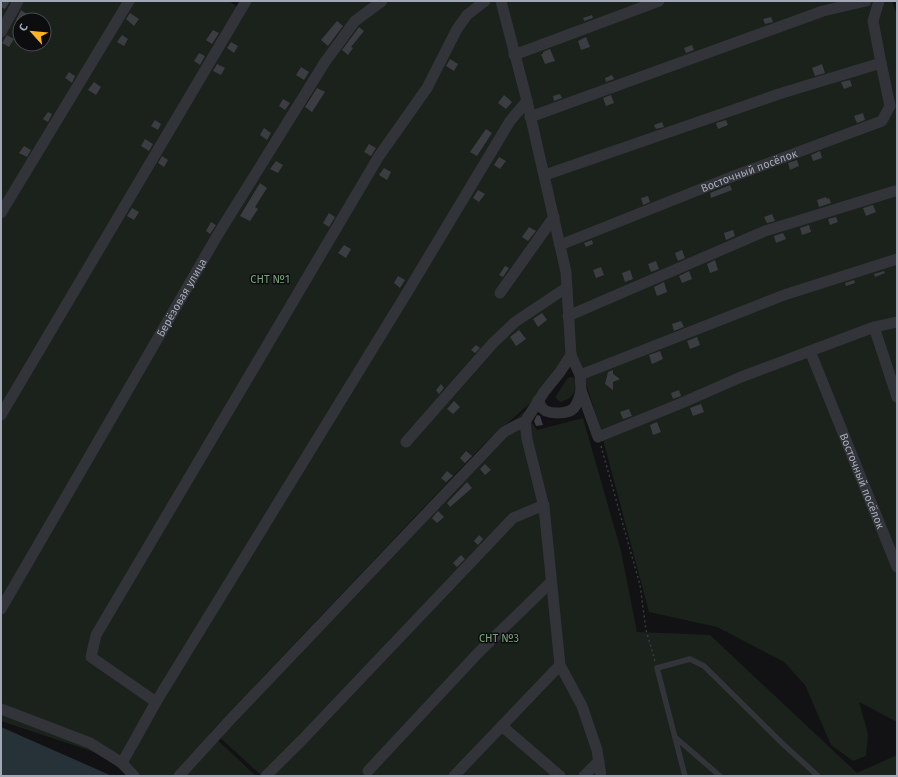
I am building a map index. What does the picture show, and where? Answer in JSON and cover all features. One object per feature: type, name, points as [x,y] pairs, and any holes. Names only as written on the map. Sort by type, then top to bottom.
[{"type":"street","points":[[1,32],[18,1]]},
{"type":"street","points":[[1,214],[129,1]]},
{"type":"street","points":[[1,415],[246,1]]},
{"type":"street","name":"Берёзовая улица","points":[[1,609],[217,236],[334,48],[355,21],[382,1]]},
{"type":"street","points":[[156,702],[91,657],[96,635],[379,156],[427,88],[457,29],[467,15],[485,1]]},
{"type":"street","points":[[500,1],[527,101],[566,272],[571,355],[580,375],[581,390],[598,437],[741,377],[874,328],[897,322]]},
{"type":"street","points":[[514,54],[660,1]]},
{"type":"street","points":[[530,117],[823,11],[866,1]]},
{"type":"street","name":"Восточный посёлок","points":[[560,245],[731,177],[882,121],[890,106],[873,21],[880,1]]},
{"type":"street","points":[[545,175],[782,93],[881,63]]},
{"type":"street","points":[[122,763],[156,702],[408,291],[510,121],[527,101]]},
{"type":"street","points":[[568,316],[765,231],[897,191]]},
{"type":"street","points":[[500,294],[554,217]]},
{"type":"street","points":[[580,375],[784,295],[897,259]]},
{"type":"street","points":[[406,442],[493,343],[515,322],[566,288]]},
{"type":"street","points":[[874,328],[897,397]]},
{"type":"street","name":"Восточный посёлок","points":[[810,351],[897,567]]},
{"type":"street","points":[[179,776],[228,722],[504,432],[525,422],[538,400],[571,355]]},
{"type":"street","points":[[538,400],[541,407],[546,411],[553,413],[567,412],[574,408],[581,390]]},
{"type":"street","points":[[525,422],[527,440],[544,505],[560,665],[582,706],[597,750],[601,776]]},
{"type":"street","points":[[266,776],[513,518],[544,505]]},
{"type":"street","points":[[368,771],[479,652],[551,582]]},
{"type":"street","points":[[459,774],[560,665]]},
{"type":"street","points":[[1,709],[90,743],[122,763],[134,776]]},
{"type":"street","points":[[502,726],[560,776]]},
{"type":"street","points":[[584,776],[599,761]]},
{"type":"lane","points":[[685,776],[657,668],[690,659],[704,666],[784,745],[818,776]]},
{"type":"lane","points":[[676,738],[720,776]]},
{"type":"path","points":[[598,437],[640,585],[646,630],[657,668]]},
{"type":"green space","name":"СНТ №1","points":[[1,1],[229,1],[242,10],[248,1],[892,1],[897,15],[897,722],[859,702],[868,734],[866,756],[853,761],[831,745],[805,685],[784,662],[717,627],[649,612],[601,432],[579,360],[484,444],[210,733],[256,776],[127,776],[106,756],[1,721]]},
{"type":"green space","points":[[570,377],[574,378],[575,391],[569,399],[560,402],[556,396],[567,379]]},
{"type":"green space","name":"СНТ №3","points":[[524,411],[537,430],[583,418],[621,551],[637,632],[710,635],[857,773],[897,755],[897,776],[262,776],[218,736]]},
{"type":"shaded area","points":[[1,727],[112,776],[1,776]]},
{"type":"building","points":[[3,1],[10,1],[5,9],[1,7]]},
{"type":"building","points":[[130,13],[139,19],[134,26],[126,19]]},
{"type":"building","points":[[592,15],[593,18],[584,21],[583,18]]},
{"type":"building","points":[[771,17],[773,22],[765,24],[763,19]]},
{"type":"building","points":[[337,21],[343,26],[328,46],[321,40]]},
{"type":"building","points":[[359,27],[364,31],[351,47],[353,48],[348,55],[342,50]]},
{"type":"building","points":[[213,30],[219,33],[212,44],[206,40]]},
{"type":"building","points":[[7,35],[12,38],[12,42],[9,47],[2,43]]},
{"type":"building","points":[[122,35],[128,39],[124,46],[117,42]]},
{"type":"building","points":[[586,37],[590,47],[581,50],[578,41]]},
{"type":"building","points":[[231,42],[238,46],[234,53],[227,48]]},
{"type":"building","points":[[692,45],[694,50],[686,53],[684,48]]},
{"type":"building","points":[[550,49],[555,61],[545,64],[541,54]]},
{"type":"building","points":[[199,53],[205,56],[200,65],[194,61]]},
{"type":"building","points":[[450,59],[458,64],[454,71],[446,66]]},
{"type":"building","points":[[217,64],[225,68],[221,75],[213,71]]},
{"type":"building","points":[[822,64],[825,73],[815,76],[812,68]]},
{"type":"building","points":[[301,67],[309,72],[304,80],[296,75]]},
{"type":"building","points":[[69,72],[75,76],[72,83],[65,78]]},
{"type":"building","points":[[612,75],[614,79],[606,82],[605,78]]},
{"type":"building","points":[[850,80],[852,86],[844,89],[841,82]]},
{"type":"building","points":[[94,82],[101,87],[96,95],[88,90]]},
{"type":"building","points":[[317,88],[325,92],[312,112],[305,107]]},
{"type":"building","points":[[560,94],[562,98],[554,101],[553,96]]},
{"type":"building","points":[[504,95],[512,102],[506,109],[498,103]]},
{"type":"building","points":[[611,95],[614,103],[606,106],[603,98]]},
{"type":"building","points":[[283,99],[290,103],[285,110],[279,106]]},
{"type":"building","points":[[48,112],[52,114],[48,122],[43,119]]},
{"type":"building","points":[[863,113],[865,120],[857,123],[854,116]]},
{"type":"building","points":[[155,120],[161,124],[158,130],[151,126]]},
{"type":"building","points":[[726,120],[728,125],[718,129],[716,123]]},
{"type":"building","points":[[662,122],[664,127],[656,129],[654,125]]},
{"type":"building","points":[[264,128],[271,133],[267,140],[260,135]]},
{"type":"building","points":[[486,129],[492,133],[477,156],[470,152]]},
{"type":"building","points":[[145,139],[153,144],[149,151],[141,146]]},
{"type":"building","points":[[369,144],[376,148],[371,156],[364,152]]},
{"type":"building","points":[[24,146],[31,150],[27,157],[19,153]]},
{"type":"building","points":[[820,151],[822,158],[813,161],[811,155]]},
{"type":"building","points":[[162,156],[168,160],[164,167],[158,163]]},
{"type":"building","points":[[499,157],[506,161],[500,169],[494,165]]},
{"type":"building","points":[[797,160],[799,166],[790,170],[788,163]]},
{"type":"building","points":[[276,161],[283,165],[278,173],[270,169]]},
{"type":"building","points":[[384,168],[391,172],[387,180],[379,175]]},
{"type":"building","points":[[260,183],[267,188],[255,207],[258,209],[250,221],[240,216]]},
{"type":"building","points":[[730,185],[732,190],[711,198],[710,193]]},
{"type":"building","points":[[478,190],[485,194],[479,202],[473,198]]},
{"type":"building","points":[[648,196],[650,202],[643,205],[641,198]]},
{"type":"building","points":[[826,197],[827,199],[829,198],[831,203],[819,207],[817,200]]},
{"type":"building","points":[[873,205],[876,212],[866,216],[863,208]]},
{"type":"building","points":[[132,208],[139,212],[134,220],[127,216]]},
{"type":"building","points":[[329,213],[335,217],[329,227],[323,223]]},
{"type":"building","points":[[772,214],[775,221],[767,223],[764,217]]},
{"type":"building","points":[[836,217],[838,222],[830,225],[828,219]]},
{"type":"building","points":[[211,222],[216,225],[210,234],[206,231]]},
{"type":"building","points":[[809,225],[811,232],[802,235],[800,228]]},
{"type":"building","points":[[529,227],[536,231],[528,241],[522,237]]},
{"type":"building","points":[[733,230],[735,236],[726,240],[724,233]]},
{"type":"building","points":[[783,233],[786,239],[776,243],[774,236]]},
{"type":"building","points":[[592,240],[593,244],[586,247],[584,243]]},
{"type":"building","points":[[344,245],[351,249],[346,258],[338,253]]},
{"type":"building","points":[[682,250],[685,258],[678,261],[675,253]]},
{"type":"building","points":[[715,260],[718,270],[710,273],[707,264]]},
{"type":"building","points":[[656,261],[659,269],[651,272],[648,264]]},
{"type":"building","points":[[505,266],[509,268],[503,277],[499,275]]},
{"type":"building","points":[[601,267],[604,275],[596,278],[593,270]]},
{"type":"building","points":[[630,270],[633,279],[625,282],[622,273]]},
{"type":"building","points":[[689,271],[692,279],[682,283],[679,276]]},
{"type":"building","points":[[884,271],[885,273],[875,277],[874,274]]},
{"type":"building","points":[[398,276],[405,280],[400,288],[394,283]]},
{"type":"building","points":[[854,280],[855,283],[846,286],[845,283]]},
{"type":"building","points":[[664,282],[667,292],[657,296],[654,287]]},
{"type":"building","points":[[542,313],[547,320],[538,327],[533,319]]},
{"type":"building","points":[[681,321],[684,327],[674,331],[672,324]]},
{"type":"building","points":[[519,330],[526,339],[516,346],[510,337]]},
{"type":"building","points":[[697,337],[700,345],[690,349],[687,341]]},
{"type":"building","points":[[476,345],[480,348],[475,353],[471,350]]},
{"type":"building","points":[[660,351],[663,359],[652,364],[649,355]]},
{"type":"building","points":[[613,370],[613,374],[620,379],[613,382],[613,390],[605,384],[608,372]]},
{"type":"building","points":[[441,384],[444,388],[439,394],[436,390]]},
{"type":"building","points":[[679,390],[681,396],[673,399],[671,393]]},
{"type":"building","points":[[454,401],[460,407],[453,414],[447,409]]},
{"type":"building","points":[[701,404],[704,412],[693,416],[690,408]]},
{"type":"building","points":[[629,409],[632,416],[623,419],[620,412]]},
{"type":"building","points":[[537,415],[540,416],[543,425],[536,426],[534,421]]},
{"type":"building","points":[[657,422],[661,432],[653,435],[650,425]]},
{"type":"building","points":[[466,451],[472,456],[465,463],[460,458]]},
{"type":"building","points":[[485,464],[491,470],[485,475],[480,469]]},
{"type":"building","points":[[447,471],[453,476],[446,482],[441,478]]},
{"type":"building","points":[[467,482],[472,488],[450,507],[447,503]]},
{"type":"building","points":[[438,511],[444,517],[437,523],[432,518]]},
{"type":"building","points":[[479,535],[483,539],[478,545],[474,541]]},
{"type":"building","points":[[461,555],[465,559],[457,567],[453,563]]}]
